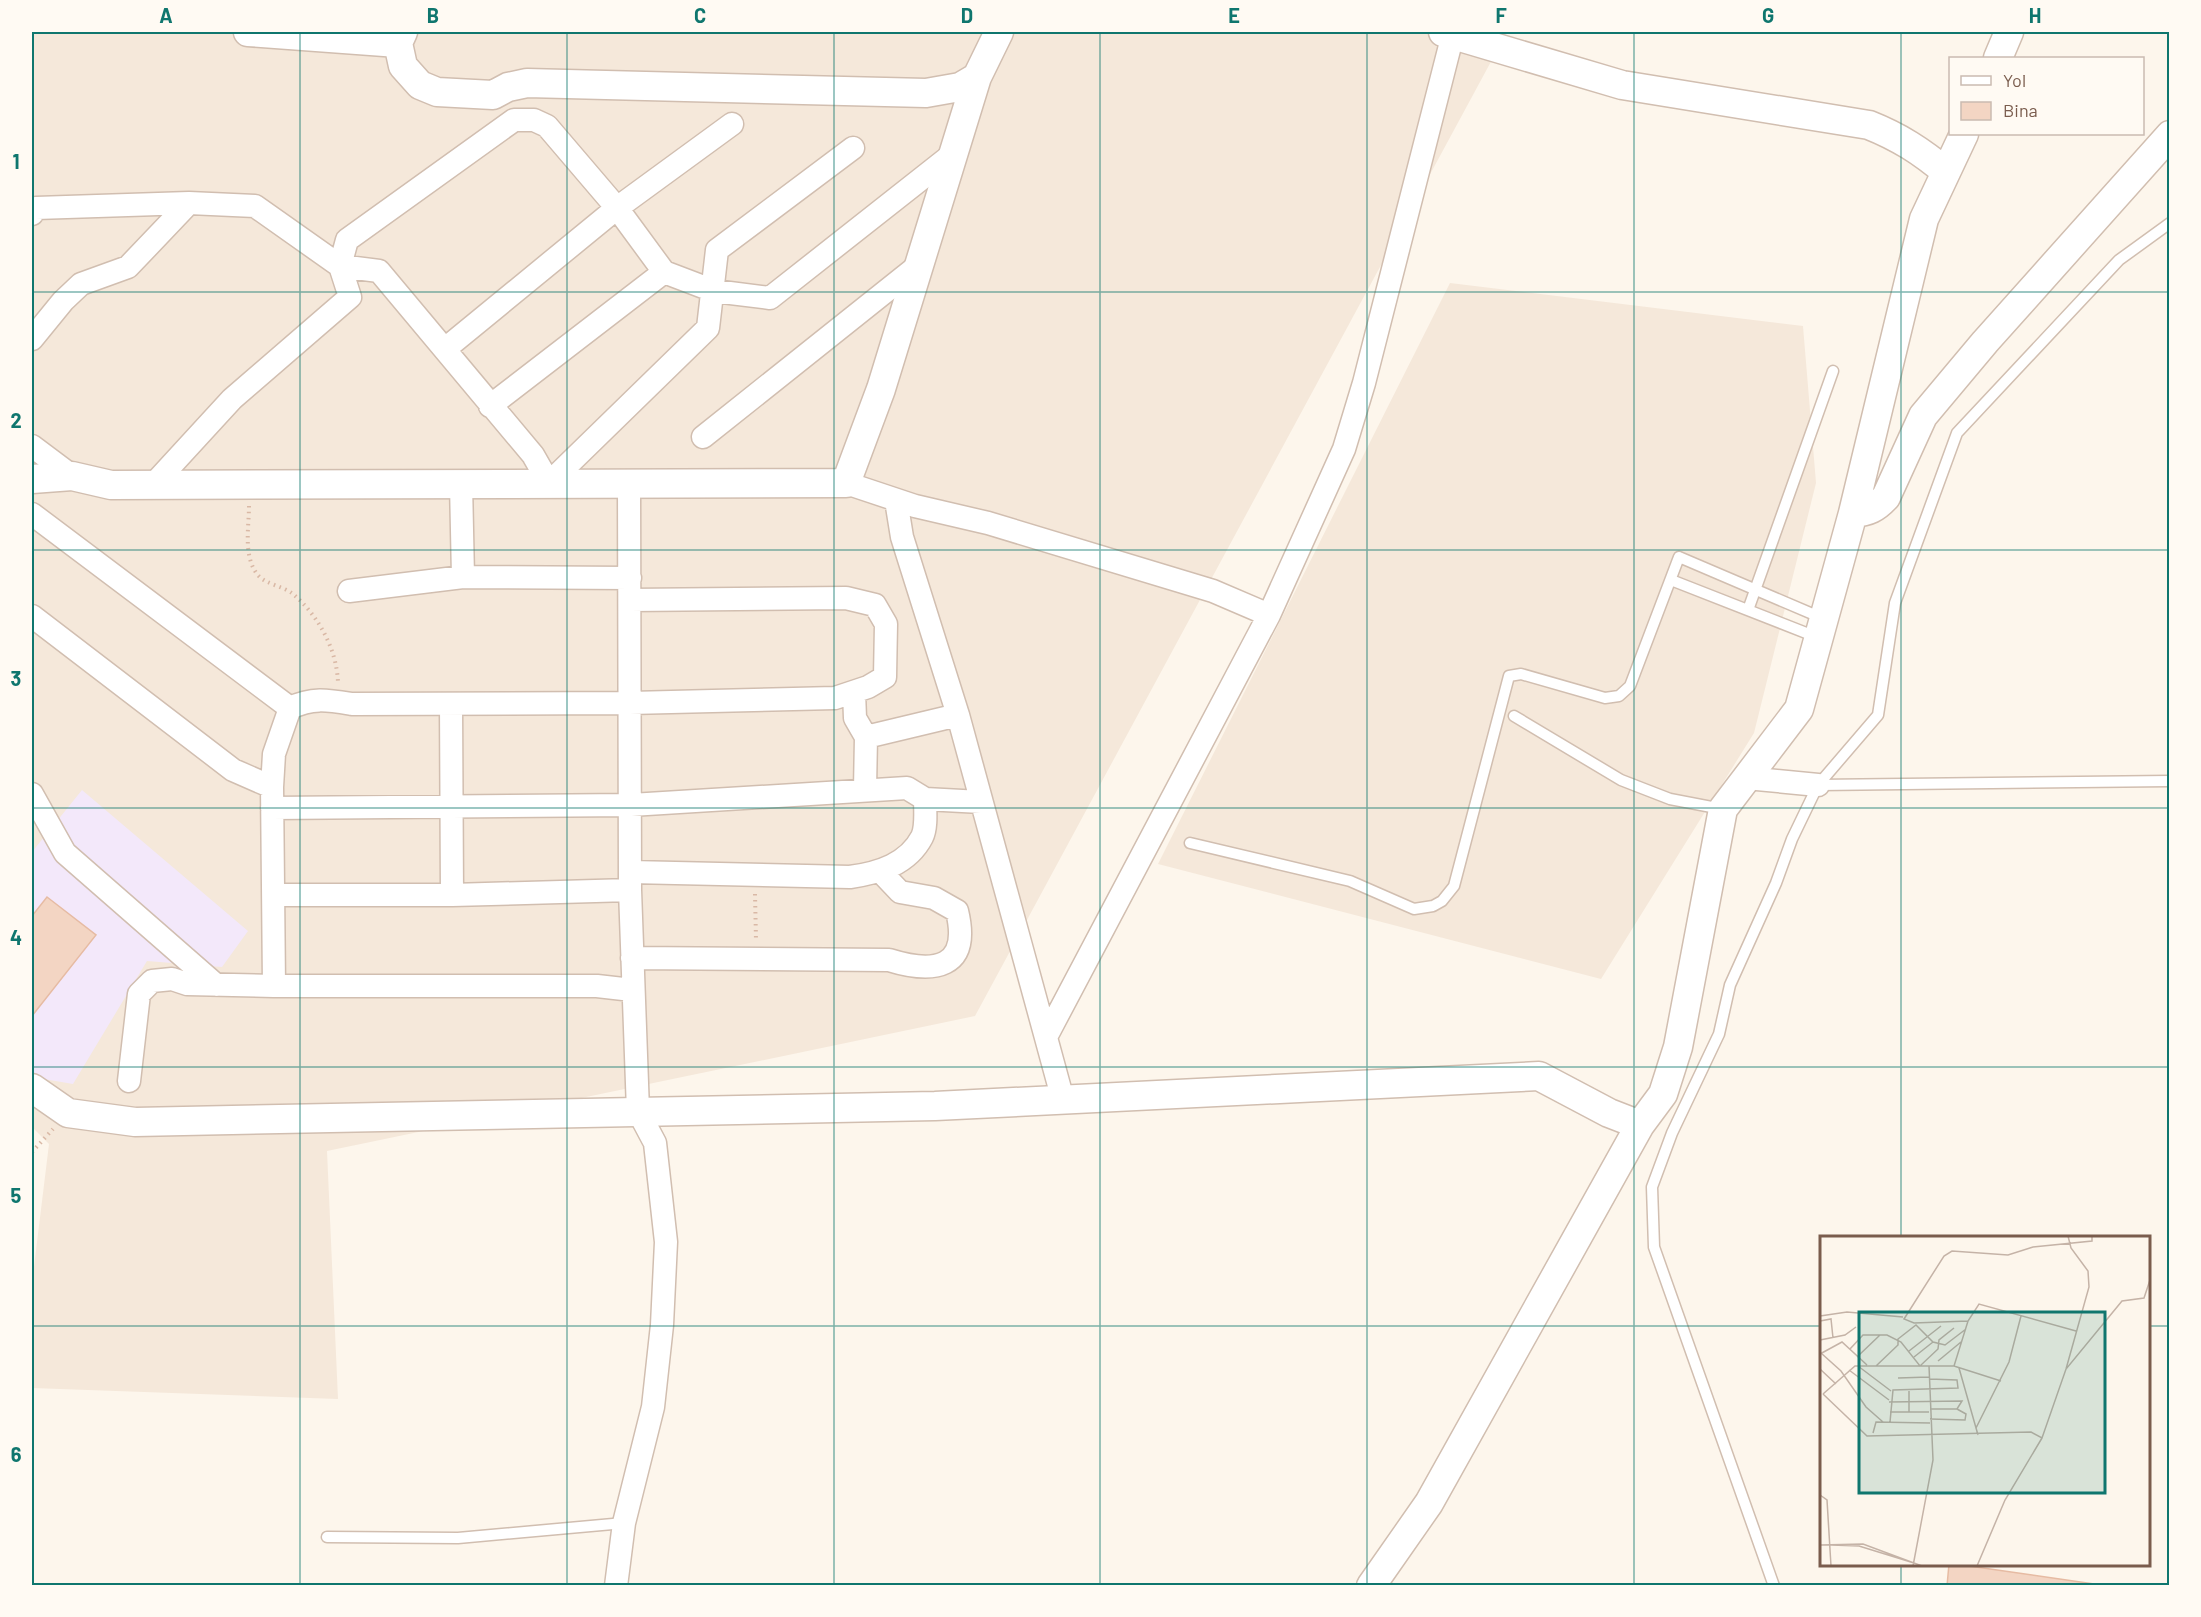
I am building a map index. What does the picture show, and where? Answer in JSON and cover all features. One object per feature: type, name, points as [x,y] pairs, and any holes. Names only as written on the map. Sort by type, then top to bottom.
[{"type":"street","points":[[248,32],[401,37],[403,66],[420,85],[437,92],[459,94],[494,96],[508,87],[527,83],[926,93],[960,87],[977,77]]},
{"type":"street","points":[[846,483],[881,389],[977,77],[999,32]]},
{"type":"street","points":[[1998,57],[2009,32]]},
{"type":"street","points":[[1046,1037],[1269,615],[1344,449],[1354,418],[1448,33],[1622,85],[1869,125],[1896,136],[1921,151],[1946,172]]},
{"type":"street","points":[[153,484],[232,399],[350,297],[340,266],[347,240],[514,120],[534,120],[548,126],[617,208],[664,272],[714,291],[770,298],[954,153]]},
{"type":"street","points":[[445,349],[617,208],[732,124]]},
{"type":"street","points":[[1371,1586],[1429,1503],[1640,1125],[1663,1094],[1678,1047],[1723,809],[1799,709],[1853,513],[1924,219],[1964,135]]},
{"type":"street","points":[[1853,513],[1866,512],[1878,506],[1886,497],[1923,416],[2169,135]]},
{"type":"street","points":[[549,483],[708,328],[717,250],[852,148]]},
{"type":"street","points":[[32,213],[36,208],[189,203],[255,206],[340,266],[379,271],[533,455],[549,483]]},
{"type":"street","points":[[32,339],[63,301],[81,284],[128,267],[189,203]]},
{"type":"street","points":[[703,437],[920,264]]},
{"type":"street","points":[[490,406],[664,272]]},
{"type":"street","points":[[32,446],[72,476]]},
{"type":"street","points":[[32,479],[72,476],[111,484],[846,483],[896,500],[988,523],[1213,591],[1269,615]]},
{"type":"street","points":[[616,1586],[624,1523],[653,1407],[662,1325],[666,1242],[655,1143],[638,1111],[632,990],[629,482]]},
{"type":"street","points":[[461,483],[463,577]]},
{"type":"street","points":[[896,500],[902,537],[958,715],[1063,1100]]},
{"type":"street","points":[[32,514],[290,708]]},
{"type":"street","points":[[290,708],[318,699],[339,702],[451,704],[835,698],[854,692],[885,676],[886,624],[875,605],[846,598],[630,589],[463,577],[349,591]]},
{"type":"street","points":[[32,616],[272,798],[451,806],[631,805],[907,788],[925,799],[981,802]]},
{"type":"street","points":[[854,692],[855,718],[866,737],[865,789]]},
{"type":"street","points":[[451,704],[452,896]]},
{"type":"street","points":[[274,986],[272,798],[274,754],[290,708]]},
{"type":"street","points":[[866,737],[958,715]]},
{"type":"street","points":[[1746,777],[1818,785]]},
{"type":"street","points":[[32,794],[65,853],[216,985]]},
{"type":"street","points":[[274,896],[452,896],[630,881],[755,875],[850,878],[880,872],[904,858],[923,836],[925,799]]},
{"type":"street","points":[[632,958],[889,960],[915,968],[930,968],[946,963],[957,948],[960,938],[962,928],[957,911],[934,898],[900,892],[880,872]]},
{"type":"street","points":[[129,1081],[139,994],[152,981],[172,979],[187,984],[274,986],[597,986],[632,990]]},
{"type":"street","points":[[32,1088],[68,1113],[135,1122],[934,1106],[1539,1076],[1610,1113],[1640,1125]]},
{"type":"lane","points":[[1774,1586],[1654,1247],[1652,1188],[1672,1133],[1719,1034],[1730,985],[1776,883],[1792,839],[1818,785],[1878,715],[1895,603],[1957,433],[2119,260],[2169,223]]},
{"type":"lane","points":[[1748,610],[1833,371]]},
{"type":"lane","points":[[1190,843],[1350,881],[1404,907],[1433,906],[1442,901],[1454,886],[1509,676],[1521,674],[1605,698],[1619,696],[1630,686],[1679,557],[1755,589],[1822,629]]},
{"type":"lane","points":[[1671,580],[1748,610],[1822,629]]},
{"type":"lane","points":[[1514,716],[1621,780],[1670,799],[1723,809]]},
{"type":"lane","points":[[1818,785],[2169,782]]},
{"type":"lane","points":[[327,1537],[458,1539],[624,1523]]},
{"type":"path","points":[[249,484],[248,554],[257,575],[292,594],[324,632],[338,662],[339,702]]},
{"type":"path","points":[[755,875],[756,959]]},
{"type":"path","points":[[32,1152],[68,1113]]},
{"type":"shaded area","points":[[32,32],[1507,32],[975,1016],[327,1151],[338,1399],[32,1388],[32,1283],[49,1144],[32,1127]]},
{"type":"shaded area","points":[[1450,283],[1803,326],[1816,483],[1754,733],[1601,979],[1158,864]]},
{"type":"shaded area","points":[[82,790],[248,931],[222,967],[147,961],[73,1084],[32,1077],[32,852]]},
{"type":"building","points":[[47,897],[96,935],[32,1016],[32,916]]},
{"type":"building","points":[[1949,1566],[1969,1566],[2108,1586],[1947,1586]]}]
